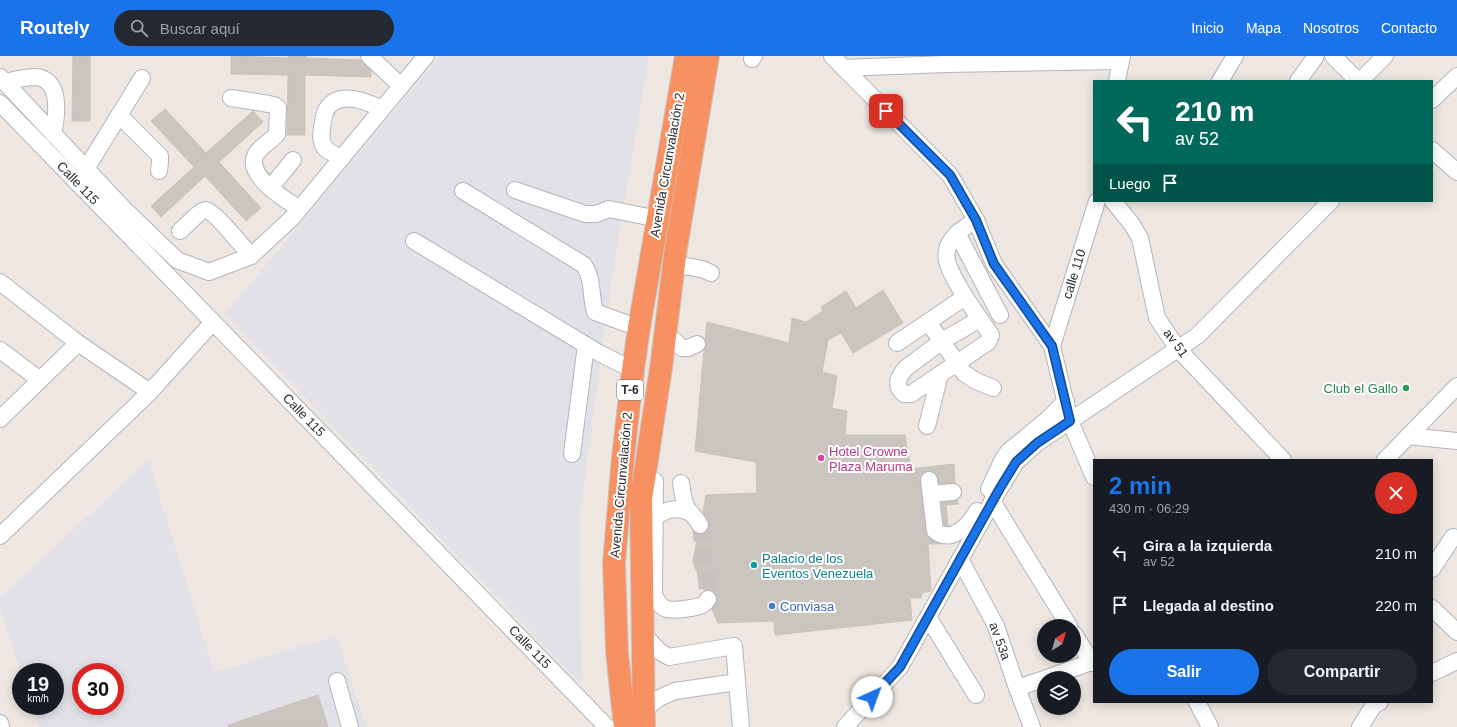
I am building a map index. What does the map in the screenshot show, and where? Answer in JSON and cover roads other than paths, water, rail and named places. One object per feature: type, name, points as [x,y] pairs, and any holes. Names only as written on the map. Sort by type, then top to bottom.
[{"type":"highway","name":"Avenida Circunvalación 2","points":[[625,727],[617,652],[614,563],[623,457],[639,328],[686,56]]},
{"type":"highway","name":"Avenida Circunvalación 2","points":[[643,719],[641,499],[661,368],[676,248],[708,56]]},
{"type":"street","points":[[369,56],[401,86]]},
{"type":"street","points":[[832,56],[950,175],[976,220],[994,264],[1052,346],[1070,421],[1093,475]]},
{"type":"street","points":[[1221,80],[1235,56]]},
{"type":"street","points":[[1299,80],[1316,56]]},
{"type":"street","points":[[1333,56],[1358,80]]},
{"type":"street","points":[[1360,80],[1385,56]]},
{"type":"street","points":[[2,80],[124,209],[177,260],[209,272],[251,256],[275,235],[342,158],[401,86],[421,58]]},
{"type":"street","points":[[843,68],[1121,59],[1117,80]]},
{"type":"street","points":[[1433,99],[1457,76]]},
{"type":"street","points":[[2,80],[35,77],[45,79],[55,91],[56,120],[54,134]]},
{"type":"street","points":[[86,169],[142,78]]},
{"type":"street","points":[[231,98],[274,105],[278,108],[277,134],[256,154],[254,162],[255,169],[260,178],[270,188],[299,209]]},
{"type":"street","points":[[342,158],[326,149],[321,138],[326,111],[332,103],[342,99],[360,100],[382,109]]},
{"type":"street","name":"Calle 115","points":[[0,103],[603,725]]},
{"type":"street","points":[[119,115],[160,156],[159,171]]},
{"type":"street","points":[[1433,151],[1457,172]]},
{"type":"street","points":[[270,188],[293,160]]},
{"type":"street","points":[[463,190],[584,265],[591,280],[593,306],[595,312],[639,328]]},
{"type":"street","points":[[515,190],[585,214],[596,214],[609,209],[658,219]]},
{"type":"street","name":"calle 110","points":[[1052,346],[1097,202]]},
{"type":"street","name":"av 51","points":[[1115,202],[1131,223],[1140,238],[1157,318],[1178,349],[1282,459]]},
{"type":"street","points":[[845,727],[900,667],[992,501],[1016,462],[1037,443],[1197,336],[1330,202]]},
{"type":"street","points":[[180,232],[201,212],[206,210],[212,212],[251,256]]},
{"type":"street","points":[[976,220],[957,233],[946,251],[946,258],[948,267],[965,297],[991,335],[990,339],[986,345],[911,394],[904,394],[899,390],[899,379],[901,373],[906,368],[942,341],[980,319]]},
{"type":"street","points":[[957,233],[1000,315]]},
{"type":"street","points":[[414,241],[586,345],[633,370]]},
{"type":"street","points":[[684,266],[702,269],[711,273]]},
{"type":"street","points":[[0,282],[78,343],[150,392]]},
{"type":"street","points":[[897,343],[965,297]]},
{"type":"street","points":[[0,536],[150,392],[213,322]]},
{"type":"street","points":[[928,322],[964,373],[976,381],[992,388]]},
{"type":"street","points":[[0,419],[78,343]]},
{"type":"street","points":[[572,454],[586,345]]},
{"type":"street","points":[[674,348],[688,348],[696,351]]},
{"type":"street","points":[[0,350],[40,380]]},
{"type":"street","points":[[927,426],[940,374]]},
{"type":"street","points":[[1386,459],[1457,386]]},
{"type":"street","points":[[953,492],[930,487],[935,531],[940,534],[952,534],[966,528],[973,518],[1008,452],[1048,419],[1066,401]]},
{"type":"street","points":[[1408,436],[1457,441]]},
{"type":"street","points":[[689,512],[684,501],[681,483],[673,491],[665,492],[659,489],[655,481],[654,595],[658,603],[666,609],[674,610],[700,606],[705,604],[708,599]]},
{"type":"street","points":[[992,501],[1065,619]]},
{"type":"street","points":[[655,518],[662,512],[671,509],[680,509],[689,512],[697,519],[700,525]]},
{"type":"street","points":[[1433,568],[1454,537]]},
{"type":"street","name":"av 53a","points":[[960,559],[996,626],[1032,727]]},
{"type":"street","points":[[1433,609],[1457,632]]},
{"type":"street","points":[[928,617],[976,695]]},
{"type":"street","points":[[642,633],[659,651],[669,657],[734,646],[742,727]]},
{"type":"street","points":[[1067,671],[1093,662],[1081,644]]},
{"type":"street","points":[[1433,673],[1457,661]]},
{"type":"street","points":[[338,681],[350,727]]},
{"type":"street","points":[[1017,688],[1037,681]]},
{"type":"street","points":[[643,719],[659,698],[675,691],[737,682]]},
{"type":"street","points":[[1198,703],[1210,727]]},
{"type":"street","points":[[1360,727],[1376,703]]},
{"type":"street","points":[[0,723],[1,727]]},
{"type":"tunnel","points":[[700,525],[708,599]]},
{"type":"place","name":"Club el Gallo","points":[[1406,388]]},
{"type":"place","name":"Hotel Crowne Plaza Maruma","points":[[821,458]]},
{"type":"place","name":"Palacio de los Eventos Venezuela","points":[[754,565]]},
{"type":"place","name":"Conviasa","points":[[772,606]]}]
